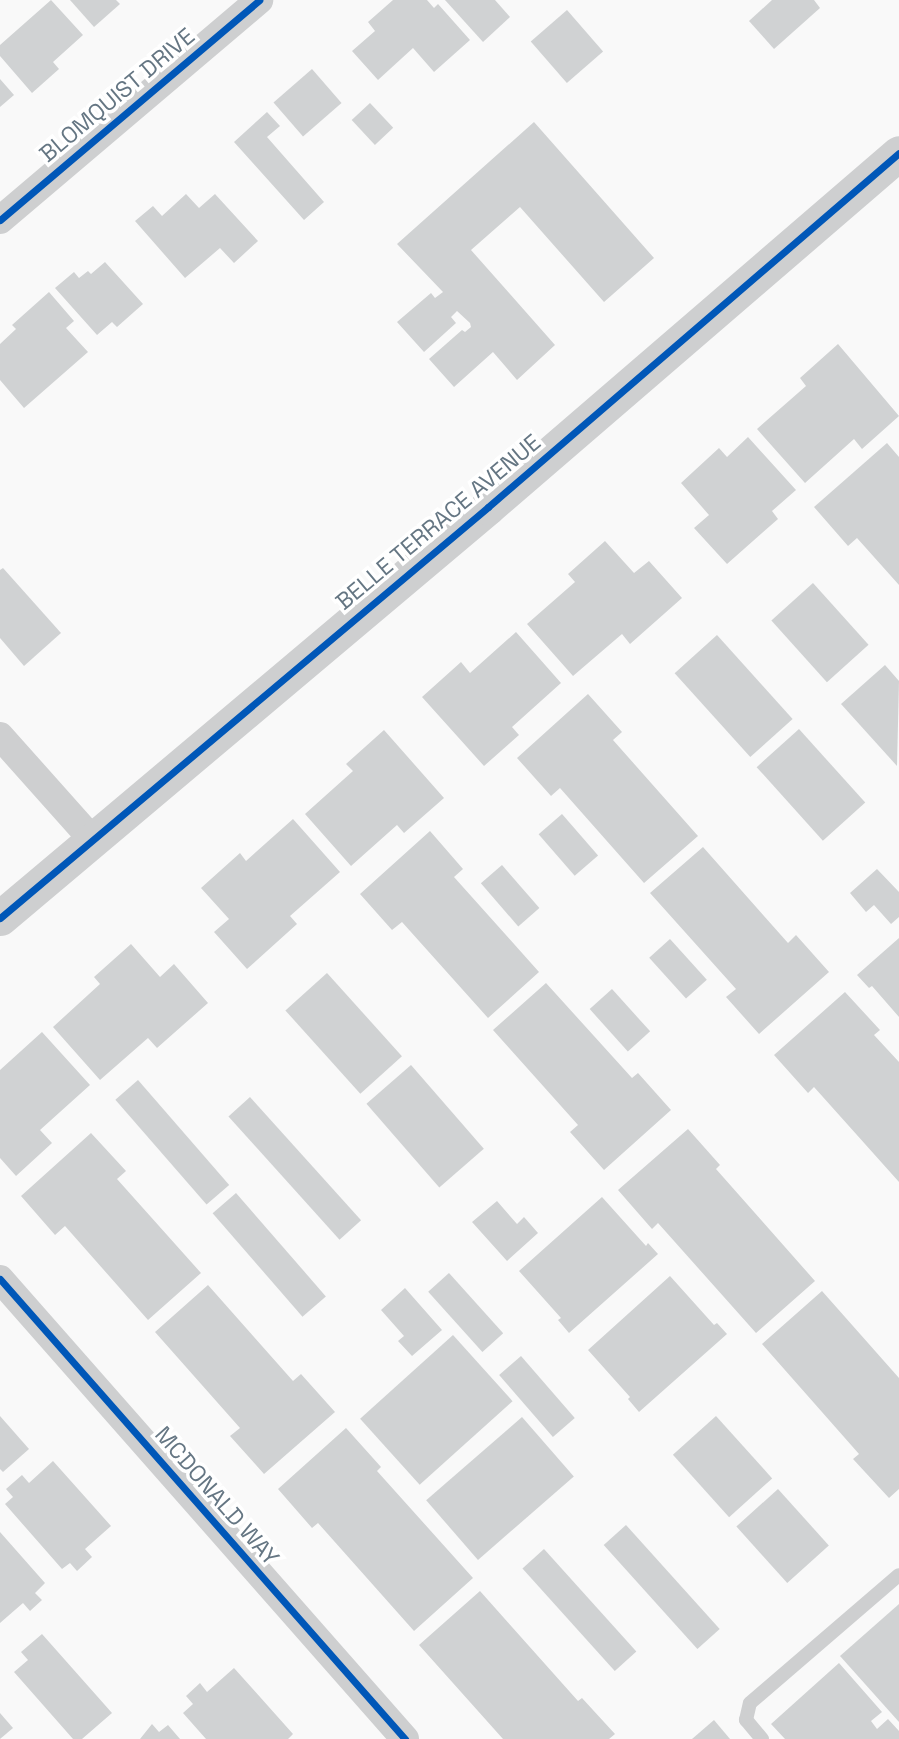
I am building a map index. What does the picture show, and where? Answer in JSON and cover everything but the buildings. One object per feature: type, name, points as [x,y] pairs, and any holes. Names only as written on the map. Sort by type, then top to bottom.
[{"type":"street","name":"BLOMQUIST DRIVE","points":[[0,220],[259,0]]},
{"type":"street","name":"BELLE TERRACE AVENUE","points":[[0,918],[91,838],[488,507],[899,153]]},
{"type":"street","points":[[0,736],[91,838]]},
{"type":"street","name":"MCDONALD WAY","points":[[0,1279],[405,1739]]},
{"type":"lane","points":[[762,1739],[746,1720],[750,1703],[899,1575]]},
{"type":"cycle path","points":[[0,220],[259,0]]},
{"type":"cycle path","points":[[0,918],[488,507],[899,153]]},
{"type":"cycle path","points":[[0,1279],[405,1739]]}]
